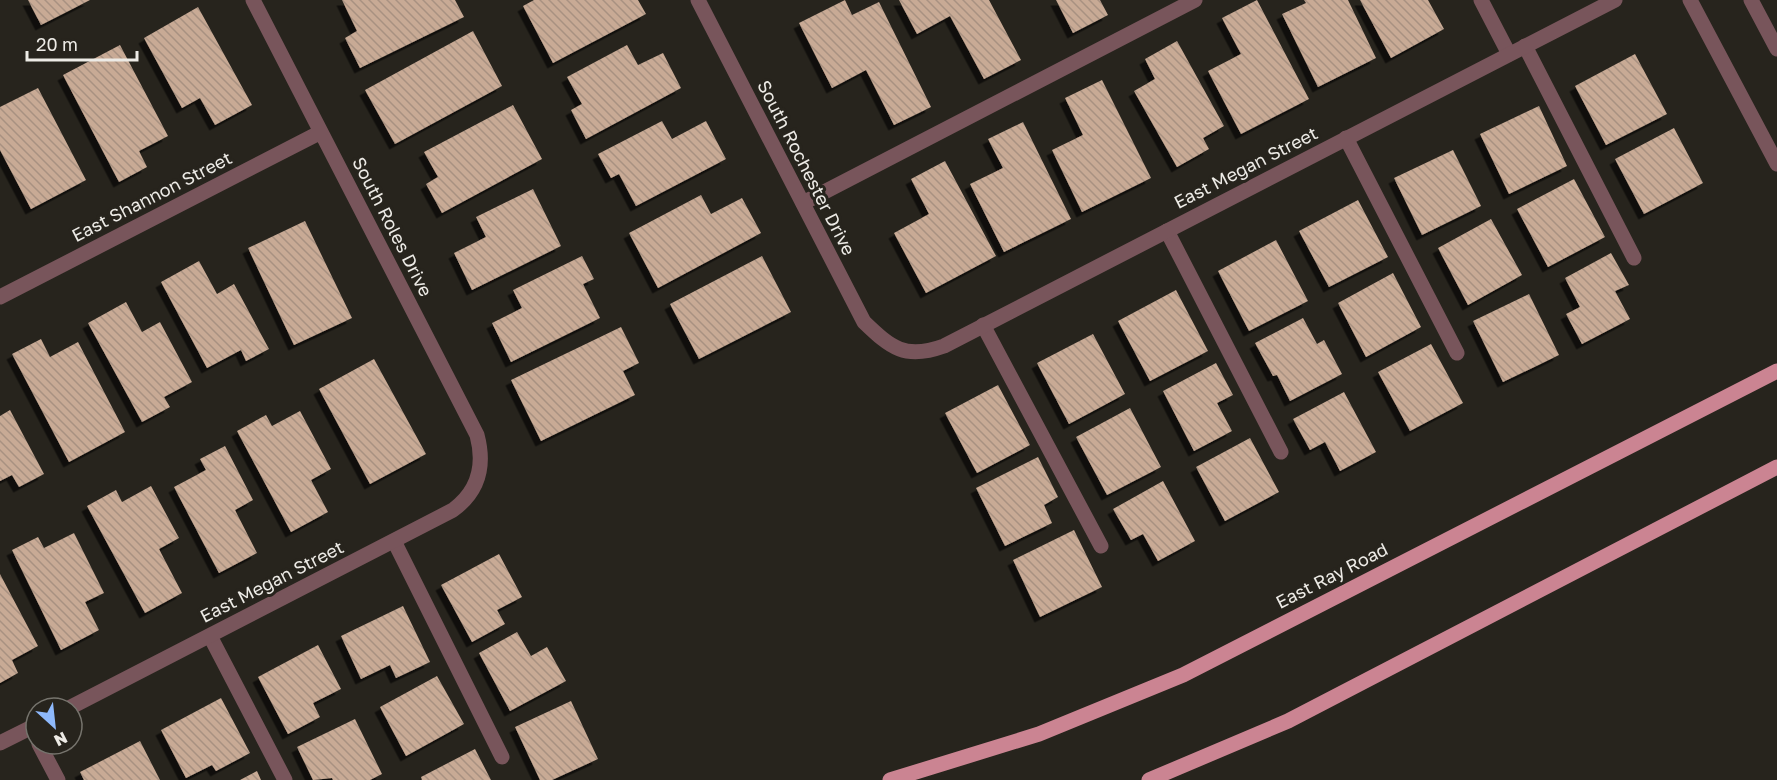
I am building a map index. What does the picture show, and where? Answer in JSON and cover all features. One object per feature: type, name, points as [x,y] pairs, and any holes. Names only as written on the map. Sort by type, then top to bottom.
[{"type":"main road","name":"East Ray Road","points":[[890,780],[1039,734],[1182,675],[1777,371]]},
{"type":"main road","points":[[1149,780],[1288,721],[1777,466]]},
{"type":"street","name":"South Roles Drive","points":[[253,0],[477,435],[482,450],[479,475]]},
{"type":"street","points":[[802,204],[1195,0]]},
{"type":"street","points":[[1481,0],[1509,54]]},
{"type":"street","name":"East Megan Street","points":[[890,346],[908,352],[924,352],[944,346],[1615,0]]},
{"type":"street","points":[[1690,0],[1777,164]]},
{"type":"street","points":[[1751,0],[1777,49]]},
{"type":"street","name":"South Rochester Drive","points":[[703,2],[802,204],[864,322],[890,346]]},
{"type":"street","points":[[1526,46],[1634,258]]},
{"type":"street","name":"East Shannon Street","points":[[0,297],[321,132]]},
{"type":"street","points":[[1346,138],[1456,353]]},
{"type":"street","points":[[1167,231],[1281,452]]},
{"type":"street","points":[[983,325],[1101,546]]},
{"type":"street","name":"East Megan Street","points":[[84,700],[460,505],[473,489],[479,475]]},
{"type":"street","points":[[394,541],[502,757]]},
{"type":"street","points":[[210,636],[285,780]]},
{"type":"street","points":[[0,743],[24,734]]},
{"type":"street","points":[[45,756],[58,780]]},
{"type":"building","points":[[28,0],[90,0],[41,25]]},
{"type":"building","points":[[342,0],[455,0],[464,17],[360,68],[345,38],[357,31]]},
{"type":"building","points":[[534,0],[638,0],[646,14],[553,63],[523,6]]},
{"type":"building","points":[[845,0],[852,15],[879,2],[931,107],[894,125],[866,70],[832,88],[799,23]]},
{"type":"building","points":[[899,0],[989,0],[1021,60],[984,79],[950,16],[917,34]]},
{"type":"building","points":[[1056,0],[1100,0],[1108,15],[1073,33]]},
{"type":"building","points":[[1257,0],[1309,99],[1241,134],[1208,71],[1241,54],[1222,18]]},
{"type":"building","points":[[1304,0],[1348,0],[1376,58],[1318,87],[1282,14],[1306,3]]},
{"type":"building","points":[[1360,0],[1428,0],[1444,29],[1391,58]]},
{"type":"building","points":[[198,7],[252,105],[215,125],[200,98],[182,108],[144,38]]},
{"type":"building","points":[[473,31],[502,86],[395,144],[365,90]]},
{"type":"building","points":[[1177,41],[1224,126],[1203,138],[1209,149],[1177,167],[1134,91],[1155,79],[1145,59]]},
{"type":"building","points":[[120,45],[168,136],[139,151],[147,167],[119,182],[63,75]]},
{"type":"building","points":[[627,45],[638,65],[663,53],[681,88],[586,139],[571,110],[582,104],[567,77]]},
{"type":"building","points":[[1635,54],[1667,114],[1606,145],[1575,86]]},
{"type":"building","points":[[1102,80],[1151,178],[1082,212],[1052,150],[1083,135],[1065,98]]},
{"type":"building","points":[[38,88],[86,180],[31,209],[0,150],[0,107]]},
{"type":"building","points":[[513,105],[542,159],[442,213],[426,184],[438,177],[424,152]]},
{"type":"building","points":[[1539,106],[1567,166],[1509,194],[1480,134]]},
{"type":"building","points":[[662,121],[672,139],[706,121],[726,159],[636,206],[619,174],[611,178],[598,154]]},
{"type":"building","points":[[1023,122],[1071,219],[1004,252],[970,184],[1003,168],[988,139]]},
{"type":"building","points":[[1674,128],[1703,183],[1644,214],[1615,159]]},
{"type":"building","points":[[1453,150],[1481,206],[1422,235],[1394,178]]},
{"type":"building","points":[[945,161],[996,256],[926,293],[894,233],[929,214],[911,179]]},
{"type":"building","points":[[1574,179],[1605,237],[1548,267],[1517,209]]},
{"type":"building","points":[[533,189],[561,246],[472,290],[454,253],[486,237],[476,217]]},
{"type":"building","points":[[701,195],[711,214],[742,198],[761,233],[658,288],[629,233]]},
{"type":"building","points":[[1358,200],[1388,257],[1329,287],[1299,231]]},
{"type":"building","points":[[1491,219],[1522,275],[1468,305],[1438,248]]},
{"type":"building","points":[[305,221],[352,318],[294,345],[248,248]]},
{"type":"building","points":[[1276,240],[1308,301],[1249,331],[1218,271]]},
{"type":"building","points":[[1611,253],[1629,285],[1615,291],[1630,319],[1582,344],[1566,314],[1580,307],[1565,278]]},
{"type":"building","points":[[582,256],[594,279],[583,284],[600,318],[511,362],[492,323],[522,308],[513,290]]},
{"type":"building","points":[[762,256],[791,312],[699,359],[670,304]]},
{"type":"building","points":[[199,261],[217,294],[234,284],[269,349],[246,361],[241,350],[207,368],[161,282]]},
{"type":"building","points":[[1393,273],[1421,327],[1366,357],[1338,303]]},
{"type":"building","points":[[1176,290],[1208,351],[1150,381],[1118,321]]},
{"type":"building","points":[[1529,294],[1559,355],[1503,382],[1473,321]]},
{"type":"building","points":[[126,302],[142,332],[160,322],[192,382],[164,397],[170,407],[142,422],[88,323]]},
{"type":"building","points":[[1303,318],[1317,344],[1324,340],[1342,374],[1290,401],[1277,375],[1273,376],[1255,343]]},
{"type":"building","points":[[621,327],[639,363],[623,371],[635,395],[541,441],[511,380]]},
{"type":"building","points":[[1093,334],[1125,394],[1069,424],[1037,363]]},
{"type":"building","points":[[41,339],[50,357],[78,342],[125,432],[69,462],[12,354]]},
{"type":"building","points":[[1431,344],[1463,403],[1410,431],[1378,372]]},
{"type":"building","points":[[374,359],[426,454],[370,484],[319,389]]},
{"type":"building","points":[[1216,363],[1233,395],[1217,403],[1232,431],[1194,451],[1163,391]]},
{"type":"building","points":[[998,385],[1030,445],[977,473],[945,413]]},
{"type":"building","points":[[1344,392],[1376,452],[1340,471],[1325,442],[1310,450],[1293,419]]},
{"type":"building","points":[[1130,408],[1161,467],[1107,495],[1076,437]]},
{"type":"building","points":[[10,410],[44,474],[19,487],[12,475],[0,481],[0,416]]},
{"type":"building","points":[[300,411],[331,469],[311,480],[328,512],[291,532],[237,431],[266,415],[272,426]]},
{"type":"building","points":[[1250,438],[1279,492],[1225,521],[1196,467]]},
{"type":"building","points":[[225,446],[253,500],[235,510],[257,553],[219,573],[174,487],[206,470],[200,459]]},
{"type":"building","points":[[1038,457],[1058,497],[1044,505],[1052,523],[1005,546],[976,488]]},
{"type":"building","points":[[1163,481],[1195,541],[1158,561],[1143,534],[1131,540],[1113,509]]},
{"type":"building","points":[[151,486],[179,538],[159,549],[182,593],[145,613],[87,506],[116,490],[122,502]]},
{"type":"building","points":[[1074,530],[1102,587],[1040,617],[1013,560]]},
{"type":"building","points":[[74,533],[104,593],[85,602],[99,630],[61,650],[12,550],[38,537],[44,548]]},
{"type":"building","points":[[499,554],[522,597],[497,610],[505,624],[472,642],[441,585]]},
{"type":"building","points":[[0,574],[38,646],[12,660],[18,673],[0,683]]},
{"type":"building","points":[[403,606],[430,662],[396,678],[390,665],[361,679],[341,636]]},
{"type":"building","points":[[517,632],[531,656],[547,647],[566,681],[510,711],[479,653]]},
{"type":"building","points":[[318,645],[341,689],[313,703],[320,717],[288,734],[258,677]]},
{"type":"building","points":[[437,676],[464,724],[406,756],[380,707]]},
{"type":"building","points":[[221,698],[250,753],[216,771],[212,765],[186,778],[161,730]]},
{"type":"building","points":[[571,701],[598,759],[552,780],[540,780],[515,727]]},
{"type":"building","points":[[355,719],[382,774],[370,780],[333,780],[332,778],[313,780],[297,747]]},
{"type":"building","points":[[140,741],[160,780],[84,780],[80,772]]},
{"type":"building","points":[[475,749],[491,780],[422,780],[421,777]]},
{"type":"building","points":[[257,771],[261,780],[240,780]]}]
